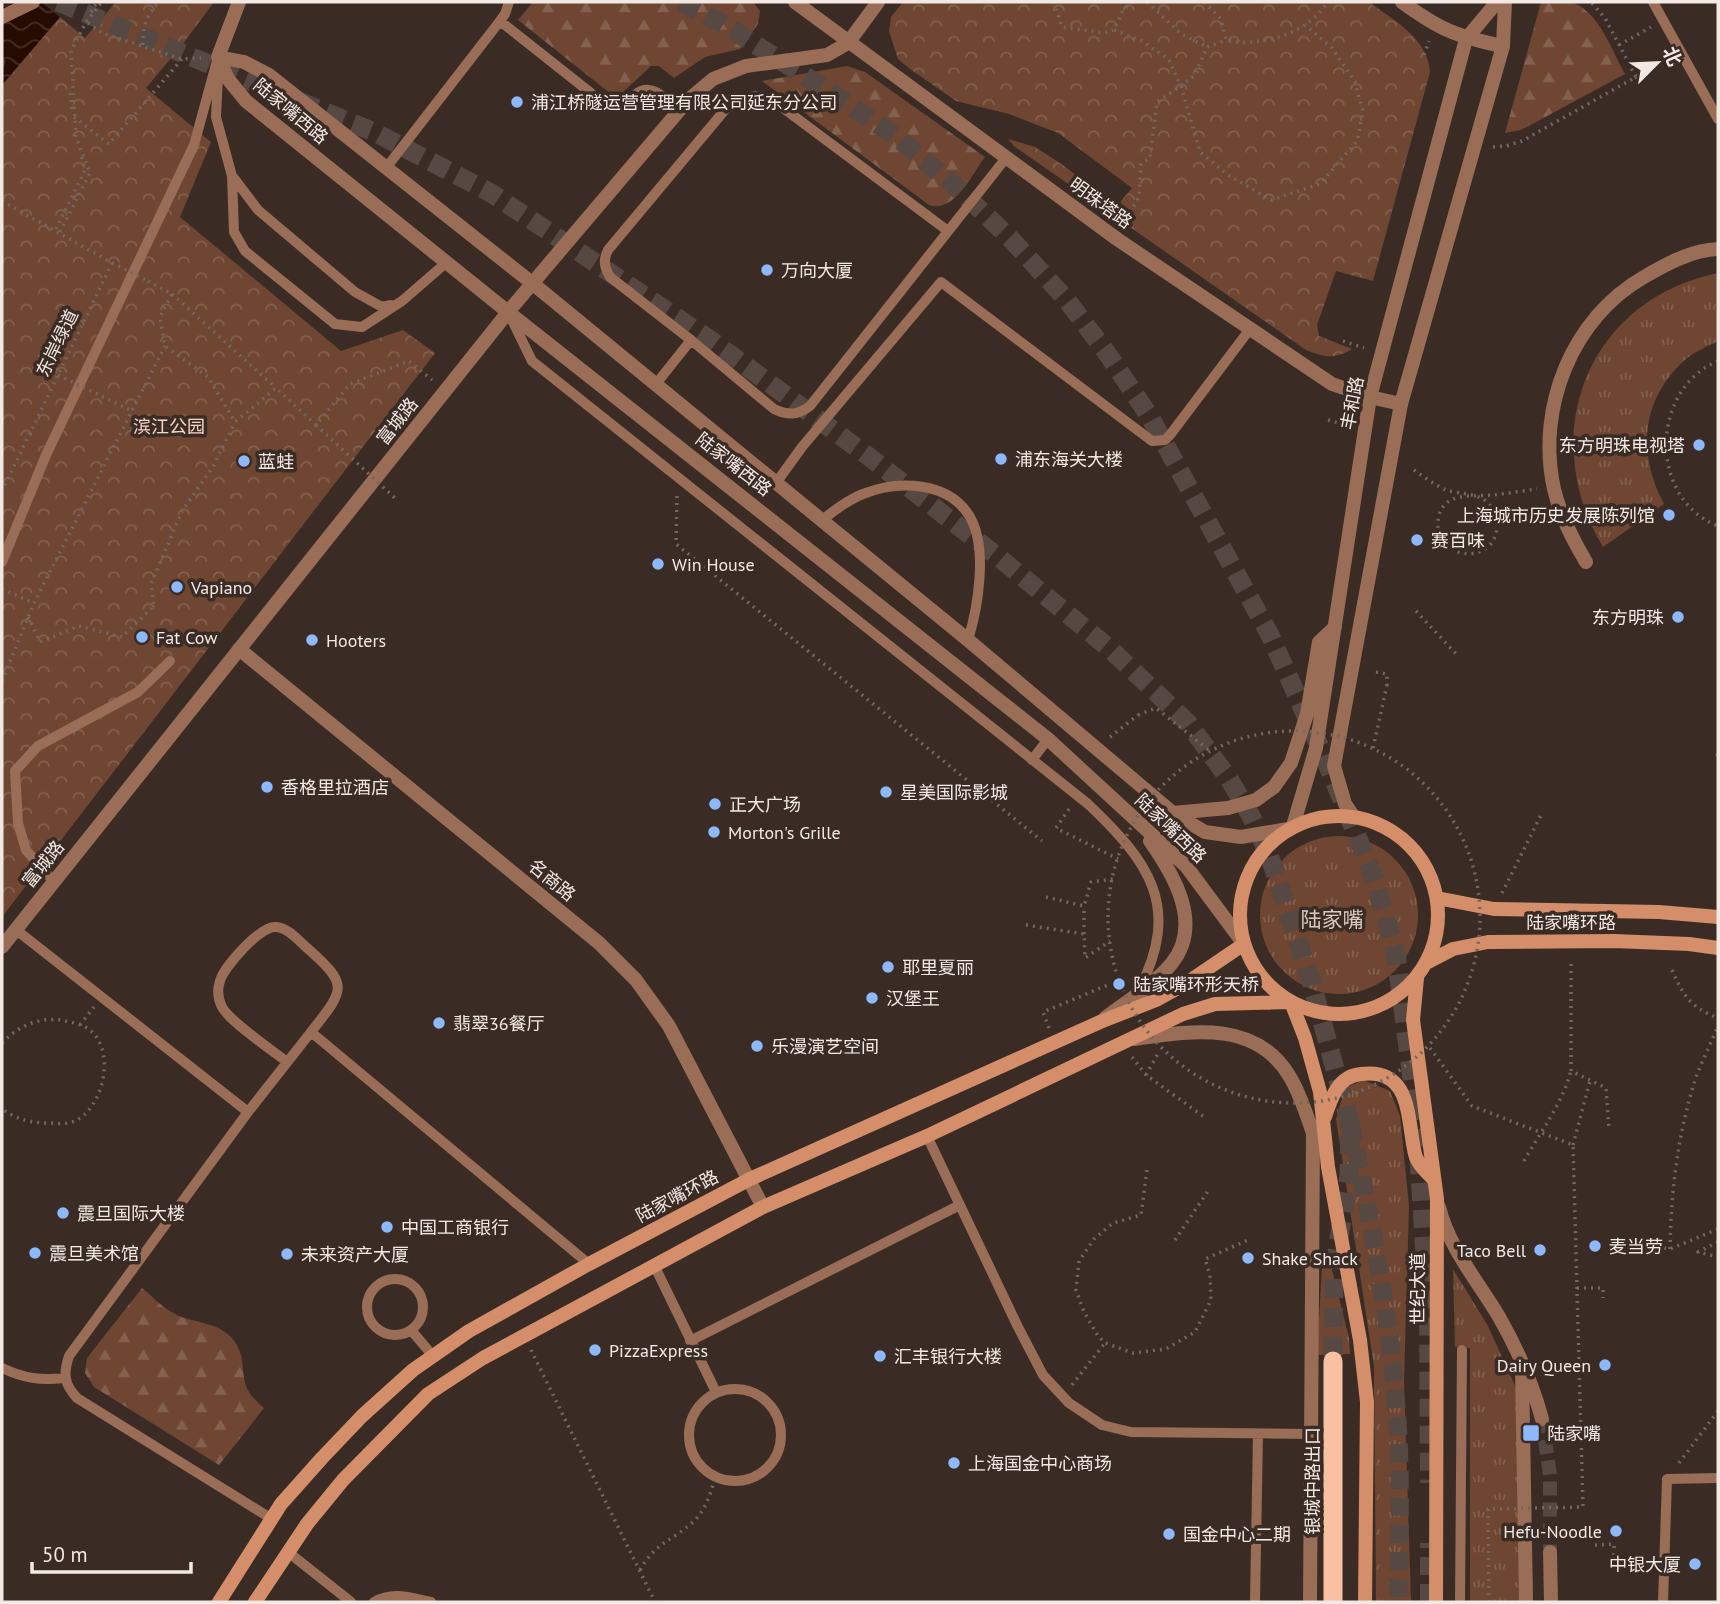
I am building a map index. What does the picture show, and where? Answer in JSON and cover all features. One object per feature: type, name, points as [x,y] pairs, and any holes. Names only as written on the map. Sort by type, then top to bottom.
[{"type":"highway","name":"银城中路出口","points":[[1333,1361],[1334,1602]]},
{"type":"main road","points":[[1353,816],[1382,825],[1408,843],[1427,868],[1437,898],[1438,931],[1428,962],[1417,978],[1397,997],[1372,1010],[1354,1014],[1317,1013],[1291,1002],[1270,987],[1254,967],[1244,944],[1240,907],[1247,876],[1264,849],[1291,828],[1322,817],[1353,816]]},
{"type":"main road","name":"陆家嘴环路","points":[[1437,898],[1494,909],[1659,912],[1718,917]]},
{"type":"main road","name":"陆家嘴环路","points":[[1428,962],[1453,949],[1488,942],[1614,941],[1718,948]]},
{"type":"main road","name":"陆家嘴环路","points":[[219,1602],[281,1504],[322,1458],[362,1416],[413,1370],[469,1331],[750,1179],[1100,1022],[1156,1000],[1244,944]]},
{"type":"main road","name":"世纪大道","points":[[1417,978],[1413,1020],[1437,1199],[1436,1602]]},
{"type":"main road","points":[[256,1602],[307,1524],[342,1480],[428,1394],[483,1358],[763,1207],[927,1136],[1183,1014],[1215,1004],[1291,1002]]},
{"type":"main road","points":[[1291,1002],[1306,1038],[1320,1092],[1328,1167],[1360,1340],[1367,1402],[1365,1602]]},
{"type":"main road","points":[[1324,1122],[1336,1088],[1344,1080],[1364,1073],[1387,1078],[1397,1085],[1404,1097],[1411,1123],[1415,1157],[1434,1180]]},
{"type":"street","points":[[2,17],[33,2]]},
{"type":"street","points":[[218,57],[239,2]]},
{"type":"street","name":"明珠塔路","points":[[795,2],[1116,239],[1332,384],[1401,404]]},
{"type":"street","points":[[848,43],[878,2]]},
{"type":"street","points":[[1402,2],[1434,25],[1466,39],[1503,46]]},
{"type":"street","name":"丰和路","points":[[1291,828],[1316,748],[1370,397],[1466,39],[1497,2]]},
{"type":"street","points":[[1353,816],[1345,804],[1334,766],[1401,404],[1503,46],[1505,2]]},
{"type":"street","name":"富城路","points":[[2,947],[508,312],[679,110],[713,79],[746,66],[827,55],[848,43]]},
{"type":"street","name":"陆家嘴西路","points":[[218,57],[244,62],[269,75],[532,283],[1098,747],[1173,813],[1205,832],[1217,834],[1241,837],[1291,828]]},
{"type":"street","name":"陆家嘴西路","points":[[218,57],[228,79],[246,101],[1048,740],[1186,866],[1244,944]]},
{"type":"street","points":[[1586,562],[1567,526],[1554,487],[1549,448],[1554,402],[1569,358],[1594,318],[1628,286],[1668,262],[1718,249]]},
{"type":"street","points":[[1173,813],[1228,808],[1256,800],[1274,787],[1291,763],[1307,714],[1320,642],[1335,627]]},
{"type":"street","name":"名商路","points":[[239,649],[599,943],[636,981],[668,1026],[763,1207]]},
{"type":"street","points":[[1100,1022],[1172,963],[1182,948],[1185,924],[1182,897],[1168,866],[1130,814]]},
{"type":"street","points":[[1126,1042],[1191,1031],[1224,1032],[1249,1040],[1272,1055],[1289,1075],[1328,1167]]},
{"type":"street","points":[[1310,1602],[1313,1135]]},
{"type":"street","points":[[1437,1199],[1452,1244],[1497,1315],[1522,1361],[1542,1419]]},
{"type":"street","points":[[1522,1361],[1526,1602]]},
{"type":"street","points":[[1550,1552],[1551,1602]]},
{"type":"lane","points":[[386,168],[500,21],[509,2]]},
{"type":"lane","points":[[1653,2],[1718,119]]},
{"type":"lane","points":[[500,21],[600,101],[613,108],[627,105],[638,92],[649,89],[659,93],[679,110]]},
{"type":"lane","points":[[218,57],[216,117],[232,176],[234,232],[245,251],[335,324],[362,327],[402,301],[446,262]]},
{"type":"lane","points":[[2,562],[46,455],[194,145],[218,57]]},
{"type":"lane","points":[[948,231],[775,102],[763,96],[739,98],[729,105],[608,250],[605,267],[610,276],[774,409],[783,413],[802,412],[810,406],[1006,158]]},
{"type":"lane","points":[[232,176],[258,210],[355,292],[382,307],[402,301]]},
{"type":"lane","points":[[776,483],[802,447],[940,282],[1152,441],[1165,440],[1170,435],[1250,328]]},
{"type":"lane","points":[[508,312],[532,361],[1078,797],[1115,830],[1143,864],[1154,892],[1160,930],[1153,964],[1138,993]]},
{"type":"lane","points":[[656,384],[691,340]]},
{"type":"lane","points":[[822,520],[861,495],[890,487],[912,485],[937,489],[956,500],[970,518],[978,542],[975,615],[968,640]]},
{"type":"lane","points":[[54,882],[26,849],[18,823],[15,771],[38,746],[138,692],[170,661]]},
{"type":"lane","points":[[1032,760],[1048,740]]},
{"type":"lane","points":[[272,1519],[77,1398],[69,1390],[64,1378],[69,1356],[248,1112],[288,1062],[336,998],[336,978],[330,968],[279,927],[262,930],[223,974],[218,985],[218,995],[226,1013],[288,1062]]},
{"type":"lane","points":[[15,929],[248,1112]]},
{"type":"lane","points":[[311,1032],[589,1264]]},
{"type":"lane","points":[[927,1136],[1043,1375],[1063,1396],[1102,1425],[1131,1432],[1310,1434]]},
{"type":"lane","points":[[690,1341],[960,1205]]},
{"type":"lane","points":[[654,1265],[716,1392]]},
{"type":"lane","points":[[390,1280],[406,1282],[418,1292],[422,1300],[421,1317],[411,1330],[388,1335],[374,1326],[367,1311],[367,1302],[375,1288],[390,1280]]},
{"type":"lane","points":[[411,1330],[433,1356]]},
{"type":"lane","points":[[1460,1602],[1462,1350]]},
{"type":"lane","points":[[2,1368],[27,1378],[64,1378]]},
{"type":"lane","points":[[739,1388],[761,1395],[772,1406],[782,1435],[779,1451],[772,1464],[760,1474],[746,1480],[730,1481],[715,1477],[703,1468],[694,1456],[689,1441],[689,1426],[694,1412],[703,1400],[716,1392],[739,1388]]},
{"type":"lane","points":[[1255,1602],[1258,1434]]},
{"type":"lane","points":[[1662,1602],[1667,1479],[1718,1478]]},
{"type":"lane","points":[[288,1552],[351,1602]]},
{"type":"lane","points":[[373,1602],[386,1596],[397,1595],[431,1602]]},
{"type":"path","points":[[87,23],[97,2]]},
{"type":"path","points":[[58,230],[85,170],[70,100],[71,62],[80,34],[103,2]]},
{"type":"path","points":[[143,45],[142,31],[146,20],[159,2]]},
{"type":"path","points":[[1054,2],[1062,27],[1104,33],[1114,30],[1144,41],[1169,60],[1181,86],[1200,152],[1228,175],[1271,200],[1320,184],[1357,141],[1363,112],[1355,82],[1332,48],[1306,25]]},
{"type":"path","points":[[1114,30],[1123,10],[1133,2]]},
{"type":"path","points":[[1147,2],[1180,33],[1207,47]]},
{"type":"path","points":[[1204,2],[1221,19],[1226,40]]},
{"type":"path","points":[[1116,239],[1139,196],[1141,164],[1150,158],[1157,102],[1195,75],[1207,47],[1226,40],[1244,44],[1269,40],[1306,25],[1327,2]]},
{"type":"path","points":[[1591,2],[1605,18],[1641,87]]},
{"type":"path","points":[[1619,44],[1663,20]]},
{"type":"path","points":[[87,23],[102,33],[182,59],[218,57]]},
{"type":"path","points":[[74,117],[110,144],[182,59]]},
{"type":"path","points":[[1493,147],[1522,141],[1636,77]]},
{"type":"path","points":[[2,201],[58,230],[112,263],[172,293],[397,500]]},
{"type":"path","name":"东岸绿道","points":[[2,491],[112,263]]},
{"type":"path","points":[[2,681],[34,603],[165,346],[160,317],[172,293]]},
{"type":"path","points":[[165,346],[208,377],[235,422]]},
{"type":"path","points":[[316,425],[350,384],[409,361],[445,391]]},
{"type":"path","points":[[1718,361],[1692,379],[1675,401],[1666,426],[1665,454],[1673,481],[1689,505],[1718,526]]},
{"type":"path","points":[[58,375],[132,411]]},
{"type":"path","points":[[28,617],[40,642],[79,626],[122,637],[154,606],[151,584],[182,511],[212,467],[235,422],[276,388]]},
{"type":"path","points":[[1549,448],[1665,454]]},
{"type":"path","points":[[1414,470],[1445,489],[1467,495],[1486,502],[1493,509],[1497,519],[1495,536],[1490,545],[1482,551],[1468,555],[1457,553],[1445,545],[1440,536],[1438,521],[1446,503],[1467,495],[1491,495],[1554,487]]},
{"type":"path","points":[[677,494],[676,544],[1042,841]]},
{"type":"path","points":[[2,589],[34,603]]},
{"type":"path","points":[[1416,611],[1459,657]]},
{"type":"path","points":[[1373,748],[1387,685],[1387,674],[1376,672]]},
{"type":"path","points":[[1098,747],[1138,715],[1156,708],[1210,751]]},
{"type":"path","points":[[1286,732],[1341,737],[1373,748],[1408,771],[1424,784],[1461,834],[1479,894],[1479,936],[1468,986],[1454,1014],[1430,1048],[1382,1082],[1351,1095],[1318,1102],[1283,1104],[1250,1098],[1217,1087],[1188,1070],[1144,1027],[1130,1005],[1110,941],[1109,899],[1118,859],[1129,832],[1144,807],[1163,785],[1185,766],[1210,751],[1242,738],[1286,732]]},
{"type":"path","points":[[1078,797],[1056,828],[1118,859]]},
{"type":"path","points":[[1494,909],[1542,813]]},
{"type":"path","points":[[1110,941],[1085,958],[1084,906],[1091,883],[1112,879]]},
{"type":"path","points":[[1046,897],[1084,906]]},
{"type":"path","points":[[1026,925],[1084,934]]},
{"type":"path","points":[[1524,1161],[1561,1100],[1571,1071],[1571,964]]},
{"type":"path","points":[[1672,970],[1683,994],[1698,1010],[1718,1018]]},
{"type":"path","points":[[1055,1042],[1043,1012],[1120,980]]},
{"type":"path","points":[[80,1025],[102,997]]},
{"type":"path","points":[[2,1043],[14,1032],[36,1022],[52,1019],[80,1025],[90,1031],[97,1039],[104,1056],[100,1092],[86,1113],[76,1120],[67,1124],[37,1123],[2,1110]]},
{"type":"path","points":[[1670,1249],[1671,1199],[1679,1140],[1694,1085],[1718,1027]]},
{"type":"path","points":[[1126,1042],[1146,1075],[1207,1119]]},
{"type":"path","points":[[1146,1075],[1162,1047]]},
{"type":"path","points":[[1430,1048],[1472,1106],[1573,1145]]},
{"type":"path","points":[[1571,1071],[1606,1088],[1609,1130]]},
{"type":"path","points":[[1489,1602],[1489,1509],[1583,1507],[1573,1145],[1590,1081]]},
{"type":"path","points":[[1147,1170],[1141,1216],[1113,1223],[1094,1239],[1079,1261],[1076,1290],[1084,1312],[1105,1343],[1133,1353],[1166,1349],[1195,1332],[1211,1300],[1210,1275],[1205,1259],[1248,1240]]},
{"type":"path","points":[[1175,1240],[1208,1191]]},
{"type":"path","points":[[1664,1248],[1670,1249],[1718,1229]]},
{"type":"path","points":[[1718,1242],[1698,1252],[1718,1257]]},
{"type":"path","points":[[1577,1288],[1603,1287],[1603,1298]]},
{"type":"path","points":[[524,1335],[655,1602]]},
{"type":"path","points":[[1063,1396],[1105,1343]]},
{"type":"path","points":[[1667,1479],[1718,1411]]},
{"type":"path","points":[[639,1570],[655,1549],[693,1522],[703,1510],[715,1477]]},
{"type":"path","points":[[1595,1545],[1614,1544],[1614,1557]]},
{"type":"green space","name":"滨江公园","points":[[116,2],[214,2],[146,88],[211,142],[180,217],[341,351],[403,330],[435,353],[2,917],[2,85],[60,17],[85,38]]},
{"type":"green space","points":[[533,2],[753,2],[760,11],[758,24],[740,49],[705,57],[674,78],[659,66],[651,66],[620,95],[611,94],[518,20]]},
{"type":"green space","points":[[903,2],[1369,2],[1398,23],[1423,49],[1430,72],[1373,281],[1336,271],[1317,325],[1319,336],[1352,349],[1340,355],[1329,356],[1306,350],[1014,146],[1008,139],[1035,147],[1117,206],[1132,188],[1058,133],[1009,114],[956,101],[910,69],[898,59],[889,31],[891,17]]},
{"type":"green space","points":[[1541,2],[1571,2],[1583,8],[1598,24],[1625,74],[1521,130],[1505,133]]},
{"type":"green space","points":[[847,66],[865,72],[985,157],[962,191],[954,198],[946,204],[929,205],[762,81]]},
{"type":"green space","points":[[1718,273],[1718,341],[1685,360],[1670,375],[1652,410],[1647,447],[1655,485],[1664,504],[1603,547],[1583,504],[1574,461],[1575,418],[1586,378],[1606,342],[1635,311],[1673,288]]},
{"type":"green space","points":[[1339,836],[1369,842],[1395,859],[1412,885],[1418,915],[1412,945],[1395,971],[1369,988],[1339,994],[1309,988],[1283,971],[1266,945],[1260,915],[1266,885],[1283,859],[1309,842]]},
{"type":"green space","points":[[1363,1080],[1390,1091],[1400,1116],[1409,1206],[1404,1382],[1411,1602],[1376,1602],[1374,1366],[1336,1119],[1345,1088]]},
{"type":"green space","points":[[1322,1266],[1331,1266],[1349,1338],[1350,1354],[1317,1355]]},
{"type":"green space","points":[[1453,1269],[1488,1326],[1517,1390],[1533,1602],[1470,1602],[1470,1348],[1455,1347]]},
{"type":"green space","points":[[142,1288],[172,1312],[225,1332],[239,1348],[246,1386],[264,1408],[219,1465],[94,1387],[85,1373],[87,1358]]},
{"type":"water","points":[[2,2],[41,2],[60,17],[2,85],[6,61],[2,58]]},
{"type":"tunnel","points":[[58,2],[374,132],[491,193],[712,341],[868,456],[997,556],[1110,649],[1188,723],[1229,779],[1251,816],[1269,855],[1310,977],[1350,1124],[1349,1176],[1334,1269],[1333,1361]]},
{"type":"tunnel","points":[[681,2],[723,24],[830,92],[895,136],[954,185],[1010,238],[1066,299],[1150,417],[1270,635],[1375,880],[1396,955],[1415,1102]]},
{"type":"tunnel","points":[[1415,1102],[1428,1310],[1429,1483]]},
{"type":"tunnel","points":[[1350,1124],[1379,1268],[1394,1378],[1400,1508],[1398,1602]]},
{"type":"tunnel","points":[[1542,1419],[1550,1475],[1550,1552]]},
{"type":"tunnel","points":[[1429,1543],[1429,1602]]},
{"type":"place","name":"浦江桥隧运营管理有限公司延东分公司","points":[[517,102]]},
{"type":"place","name":"万向大厦","points":[[767,270]]},
{"type":"place","name":"东方明珠电视塔","points":[[1699,445]]},
{"type":"place","name":"浦东海关大楼","points":[[1001,459]]},
{"type":"place","name":"蓝蛙","points":[[244,461]]},
{"type":"place","name":"上海城市历史发展陈列馆","points":[[1669,515]]},
{"type":"place","name":"赛百味","points":[[1417,540]]},
{"type":"place","name":"Win House","points":[[658,564]]},
{"type":"place","name":"Vapiano","points":[[177,587]]},
{"type":"place","name":"东方明珠","points":[[1678,617]]},
{"type":"place","name":"Fat Cow","points":[[142,637]]},
{"type":"place","name":"Hooters","points":[[312,640]]},
{"type":"place","name":"香格里拉酒店","points":[[267,787]]},
{"type":"place","name":"星美国际影城","points":[[886,792]]},
{"type":"place","name":"正大广场","points":[[715,804]]},
{"type":"place","name":"Morton's Grille","points":[[714,832]]},
{"type":"place","name":"耶里夏丽","points":[[888,967]]},
{"type":"place","name":"陆家嘴环形天桥","points":[[1119,984]]},
{"type":"place","name":"汉堡王","points":[[872,998]]},
{"type":"place","name":"翡翠36餐厅","points":[[439,1023]]},
{"type":"place","name":"乐漫演艺空间","points":[[757,1046]]},
{"type":"place","name":"震旦国际大楼","points":[[63,1213]]},
{"type":"place","name":"中国工商银行","points":[[387,1227]]},
{"type":"place","name":"麦当劳","points":[[1595,1246]]},
{"type":"place","name":"Taco Bell","points":[[1540,1250]]},
{"type":"place","name":"震旦美术馆","points":[[35,1253]]},
{"type":"place","name":"未来资产大厦","points":[[287,1254]]},
{"type":"place","name":"Shake Shack","points":[[1248,1258]]},
{"type":"place","name":"PizzaExpress","points":[[595,1350]]},
{"type":"place","name":"汇丰银行大楼","points":[[880,1356]]},
{"type":"place","name":"Dairy Queen","points":[[1605,1365]]},
{"type":"place","name":"陆家嘴","points":[[1531,1433]]},
{"type":"place","name":"上海国金中心商场","points":[[954,1463]]},
{"type":"place","name":"Hefu-Noodle","points":[[1616,1531]]},
{"type":"place","name":"国金中心二期","points":[[1169,1534]]},
{"type":"place","name":"中银大厦","points":[[1695,1564]]},
{"type":"district","name":"陆家嘴","points":[[1332,919]]}]
